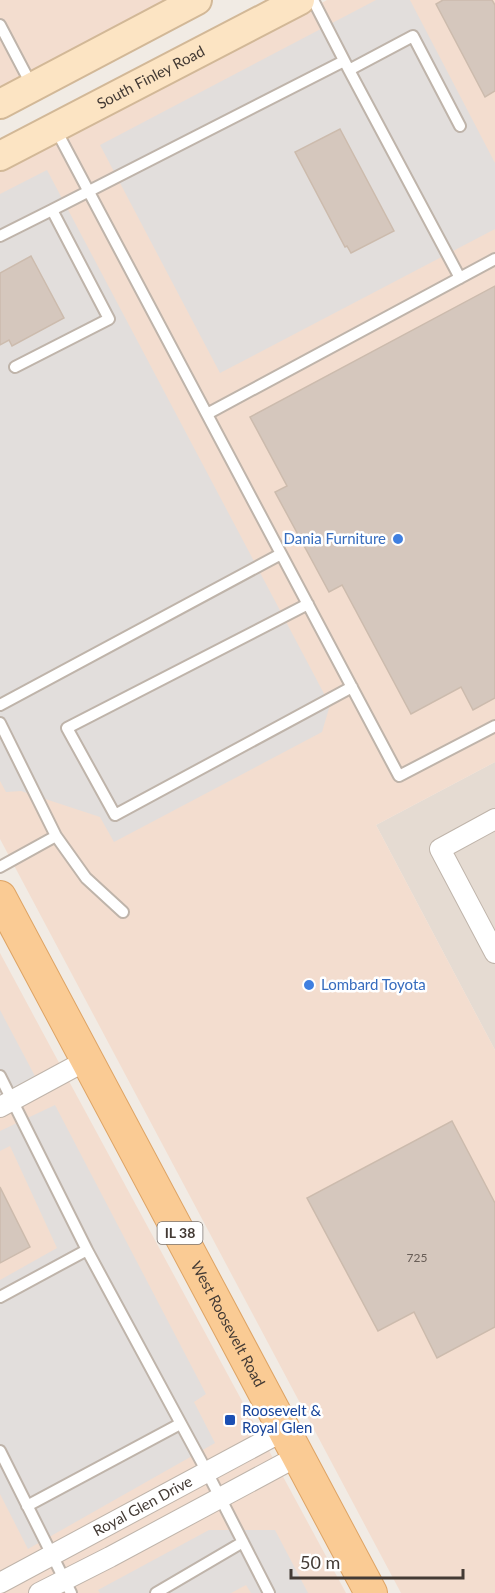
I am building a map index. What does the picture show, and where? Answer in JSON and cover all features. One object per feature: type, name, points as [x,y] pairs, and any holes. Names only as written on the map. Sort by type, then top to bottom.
[{"type":"main road","points":[[0,105],[196,0]]},
{"type":"main road","name":"South Finley Road","points":[[0,156],[300,0]]},
{"type":"main road","name":"West Roosevelt Road","points":[[0,897],[372,1593]]},
{"type":"street","points":[[495,819],[440,849],[495,953]]},
{"type":"street","points":[[6,1104],[87,1060]]},
{"type":"street","name":"Royal Glen Drive","points":[[0,1583],[207,1472],[291,1443]]},
{"type":"street","name":"Royal Glen Drive","points":[[39,1593],[67,1587],[220,1498],[291,1443]]},
{"type":"lane","points":[[313,0],[460,278]]},
{"type":"lane","points":[[0,26],[32,87]]},
{"type":"lane","points":[[0,236],[413,36],[460,126]]},
{"type":"lane","points":[[55,128],[399,776],[495,726]]},
{"type":"lane","points":[[15,367],[109,319],[52,210]]},
{"type":"lane","points":[[207,414],[495,260]]},
{"type":"lane","points":[[0,705],[281,554]]},
{"type":"lane","points":[[308,604],[67,728],[115,815],[352,687]]},
{"type":"lane","points":[[0,723],[56,836],[86,878],[123,912]]},
{"type":"lane","points":[[0,867],[56,836]]},
{"type":"lane","points":[[0,1076],[6,1104],[207,1472],[269,1593]]},
{"type":"lane","points":[[0,1297],[87,1250]]},
{"type":"lane","points":[[27,1506],[180,1424]]},
{"type":"lane","points":[[0,1450],[67,1587]]},
{"type":"lane","points":[[156,1593],[243,1542]]},
{"type":"shaded area","points":[[0,0],[173,0],[0,92]]},
{"type":"shaded area","points":[[327,0],[495,0],[495,762],[376,825],[495,1050],[495,1593],[401,1593],[0,839],[0,172]]},
{"type":"shaded area","points":[[376,0],[410,0],[495,163],[495,229],[220,373],[100,145]],"holes":[[[340,129],[393,231],[352,253],[345,246],[295,152]]]},
{"type":"shaded area","points":[[47,170],[330,705],[322,732],[114,842],[100,817],[21,791],[6,792],[0,781],[0,345],[9,340],[12,346],[31,257],[0,273],[0,194]]},
{"type":"shaded area","points":[[495,762],[495,1050],[376,825]]},
{"type":"shaded area","points":[[0,953],[71,1085],[346,1593],[0,1593]]},
{"type":"shaded area","points":[[0,1010],[36,1078],[0,1097]]},
{"type":"shaded area","points":[[55,1105],[206,1394],[194,1402],[215,1443],[28,1549],[0,1494],[0,1280],[57,1248],[10,1146],[0,1151],[0,1131]]},
{"type":"shaded area","points":[[209,1530],[275,1530],[308,1593],[251,1593],[246,1585],[231,1593],[100,1593],[98,1590]]},
{"type":"building","points":[[443,0],[492,0],[495,5],[495,91],[485,97],[436,4]]},
{"type":"building","points":[[340,129],[394,231],[351,253],[347,246],[345,247],[295,152]]},
{"type":"building","points":[[31,256],[64,318],[12,346],[9,340],[0,345],[0,273]]},
{"type":"building","name":"Dania Furniture","points":[[495,286],[495,698],[473,710],[461,687],[411,714],[342,585],[329,592],[275,492],[287,486],[250,417]]},
{"type":"building","points":[[452,1121],[495,1203],[495,1327],[437,1358],[414,1312],[378,1331],[307,1198]]},
{"type":"building","points":[[0,1187],[30,1247],[0,1263]]},
{"type":"place","name":"Dania Furniture","points":[[398,539]]},
{"type":"place","name":"Lombard Toyota","points":[[309,985]]},
{"type":"place","name":"Roosevelt & Royal Glen","points":[[230,1420]]}]
